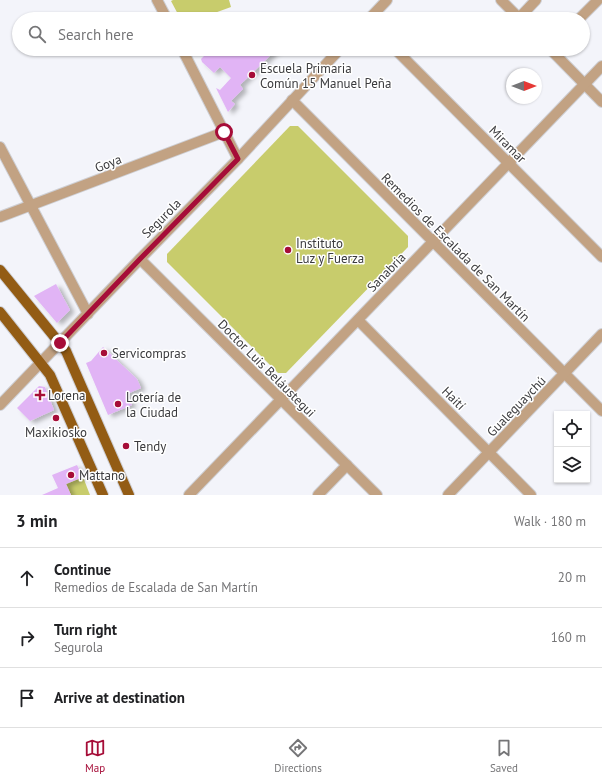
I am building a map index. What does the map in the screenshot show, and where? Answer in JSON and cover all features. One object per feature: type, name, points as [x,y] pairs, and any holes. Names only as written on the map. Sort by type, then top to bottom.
[{"type":"main road","points":[[0,270],[69,356],[129,495]]},
{"type":"main road","points":[[0,312],[50,375],[103,495]]},
{"type":"street","points":[[157,0],[163,12]]},
{"type":"street","points":[[376,12],[387,0]]},
{"type":"street","points":[[501,0],[513,12]]},
{"type":"street","points":[[525,12],[536,0]]},
{"type":"street","points":[[586,12],[598,0]]},
{"type":"street","points":[[186,56],[238,159]]},
{"type":"street","name":"Segurola","points":[[0,405],[238,159],[333,56]]},
{"type":"street","name":"Miramar","points":[[402,56],[602,257]]},
{"type":"street","points":[[557,56],[602,102]]},
{"type":"street","name":"Sanabria","points":[[189,495],[602,66]]},
{"type":"street","name":"Remedios de Escalada de San Martín","points":[[292,100],[602,411]]},
{"type":"street","name":"Goya","points":[[0,218],[224,132]]},
{"type":"street","points":[[0,147],[30,207],[88,314]]},
{"type":"street","name":"Doctor Luis Beláustegui","points":[[140,259],[377,495]]},
{"type":"street","name":"Haití","points":[[358,320],[531,495]]},
{"type":"street","name":"Gualeguaychú","points":[[448,495],[602,334]]},
{"type":"street","points":[[318,495],[347,465]]},
{"type":"green space","points":[[229,0],[231,7],[217,12],[177,12],[171,1]]},
{"type":"green space","name":"Instituto Luz y Fuerza","points":[[290,126],[298,126],[408,236],[408,247],[286,373],[278,373],[167,262],[167,254]]},
{"type":"green space","points":[[83,477],[90,495],[71,495],[66,484]]},
{"type":"building","points":[[204,56],[270,56],[240,85],[243,89],[231,101],[235,104],[228,112],[216,88],[220,90],[231,78],[220,67],[214,73],[202,62],[201,59]]},
{"type":"building","points":[[56,284],[70,310],[57,323],[34,296]]},
{"type":"building","points":[[103,347],[137,379],[141,388],[127,394],[132,405],[108,415],[86,363],[91,361]]},
{"type":"building","points":[[39,386],[45,387],[54,410],[30,421],[17,408]]},
{"type":"building","points":[[77,465],[83,477],[66,484],[71,495],[42,495],[58,488],[52,475]]},
{"type":"place","name":"Escuela Primaria Común 15 Manuel Peña","points":[[252,75]]},
{"type":"place","name":"Instituto Luz y Fuerza","points":[[288,250]]},
{"type":"place","name":"Servicompras","points":[[104,353]]},
{"type":"place","name":"Lorena","points":[[40,395]]},
{"type":"place","name":"Lotería de la Ciudad","points":[[118,404]]},
{"type":"place","name":"Maxikiosko","points":[[56,418]]},
{"type":"place","name":"Tendy","points":[[126,446]]},
{"type":"place","name":"Mattano","points":[[71,475]]},
{"type":"route","points":[[60,343],[238,159],[224,132]]}]
